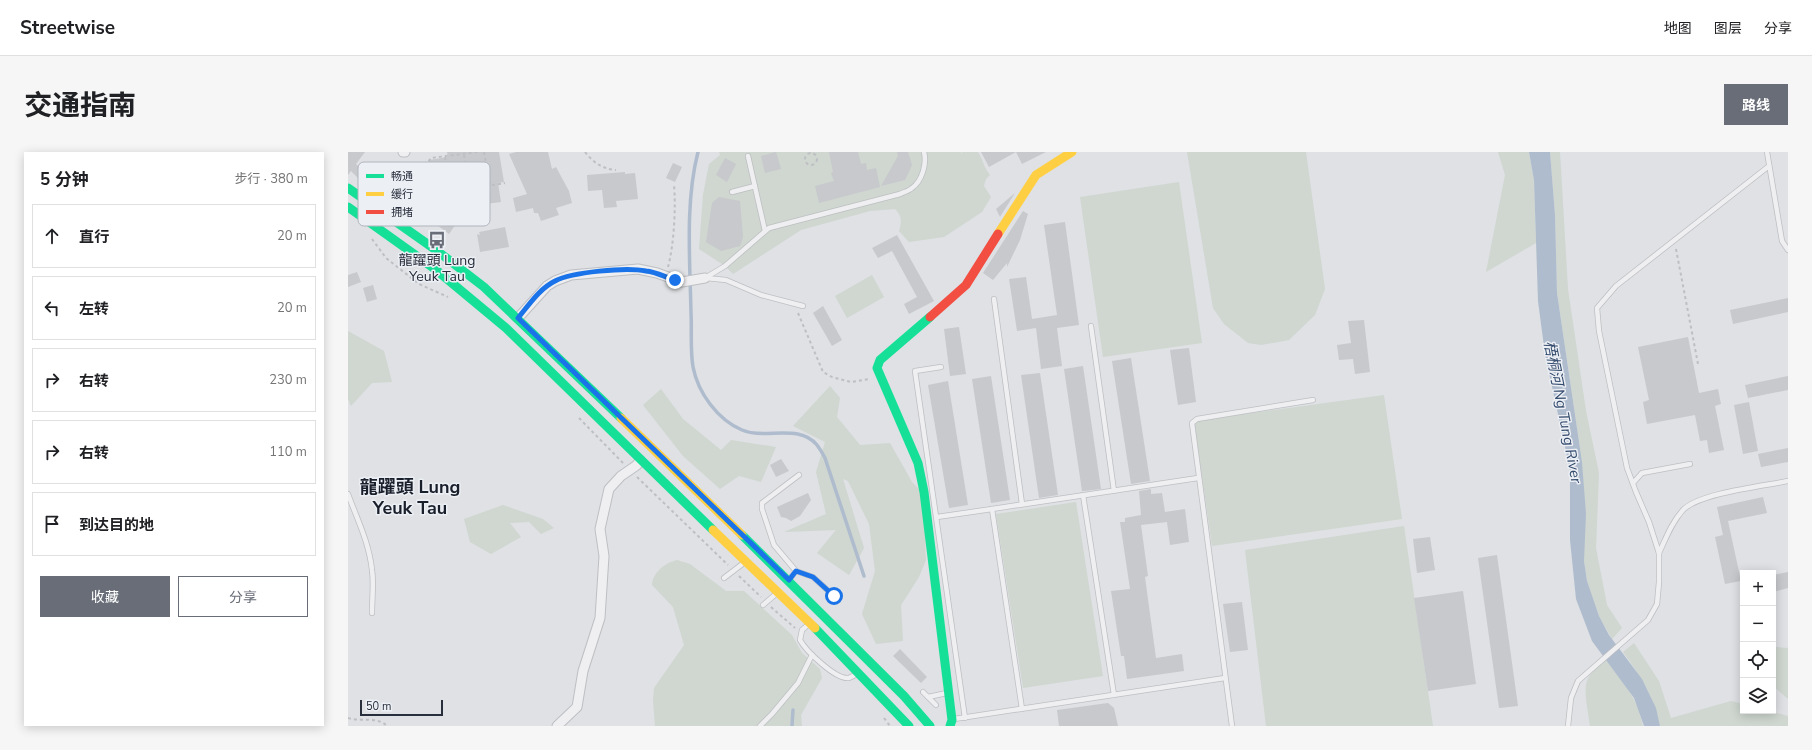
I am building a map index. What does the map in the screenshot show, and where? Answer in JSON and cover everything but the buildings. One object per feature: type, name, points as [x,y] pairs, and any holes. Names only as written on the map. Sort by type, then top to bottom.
[{"type":"main road","points":[[951,723],[949,693],[924,492],[918,463],[877,368],[880,360],[966,285],[1036,175],[1072,152]]},
{"type":"main road","points":[[348,188],[358,195]]},
{"type":"main road","points":[[348,207],[358,214]]},
{"type":"main road","points":[[375,226],[435,269],[477,302],[506,328],[745,562],[836,648],[909,726]]},
{"type":"main road","points":[[403,226],[484,287],[518,318],[789,580],[904,696],[930,726]]},
{"type":"street","points":[[518,318],[547,286],[555,281],[571,275],[638,269],[667,274],[682,282],[705,278]]},
{"type":"street","points":[[557,726],[577,707],[583,671],[600,618],[604,556],[600,529],[609,489],[621,476],[637,465],[640,460]]},
{"type":"lane","points":[[705,278],[725,266],[765,231],[846,207],[900,194],[912,189],[918,182],[924,170],[924,152]]},
{"type":"lane","points":[[1767,152],[1782,241],[1788,250]]},
{"type":"lane","points":[[748,156],[765,231]]},
{"type":"lane","points":[[1568,726],[1571,698],[1578,681],[1591,668],[1648,620],[1657,604],[1659,582],[1659,553],[1649,522],[1627,468],[1601,339],[1597,308],[1616,286],[1769,166]]},
{"type":"lane","points":[[732,192],[755,186]]},
{"type":"lane","points":[[705,278],[726,280],[761,295],[803,306]]},
{"type":"lane","points":[[994,299],[1022,504]]},
{"type":"lane","points":[[1091,326],[1114,491]]},
{"type":"lane","points":[[941,367],[915,371],[965,718]]},
{"type":"lane","points":[[1232,726],[1191,426],[1194,420],[1313,400]]},
{"type":"lane","points":[[1632,483],[1642,473],[1690,464]]},
{"type":"lane","points":[[799,475],[762,502],[762,509],[774,545],[796,571],[813,577],[834,596]]},
{"type":"lane","points":[[937,517],[1198,478]]},
{"type":"lane","points":[[1659,553],[1678,516],[1689,504],[1723,494],[1788,480]]},
{"type":"lane","points":[[348,494],[359,518],[370,554],[372,570],[372,613]]},
{"type":"lane","points":[[1083,495],[1114,695]]},
{"type":"lane","points":[[992,509],[1022,709]]},
{"type":"lane","points":[[724,578],[745,562]]},
{"type":"lane","points":[[789,580],[796,571]]},
{"type":"lane","points":[[763,606],[777,593]]},
{"type":"lane","points":[[809,624],[802,630],[800,640],[812,654],[841,677],[848,678],[860,673]]},
{"type":"lane","points":[[760,726],[798,683],[812,654]]},
{"type":"lane","points":[[951,723],[965,718],[1225,678]]},
{"type":"lane","points":[[923,692],[936,705]]},
{"type":"lane","points":[[928,697],[949,693]]},
{"type":"path","points":[[428,162],[431,158],[464,155],[478,152]]},
{"type":"path","points":[[484,152],[486,162]]},
{"type":"path","points":[[585,152],[594,163],[603,168],[616,170]]},
{"type":"path","points":[[813,153],[817,157],[817,161],[813,165],[810,165],[806,163],[805,159],[807,155],[813,153]]},
{"type":"path","points":[[464,155],[465,162]]},
{"type":"path","points":[[445,157],[446,162]]},
{"type":"path","points":[[490,186],[505,183]]},
{"type":"path","points":[[667,274],[672,243],[674,185]]},
{"type":"path","points":[[369,236],[386,258],[419,284],[449,297]]},
{"type":"path","points":[[1674,240],[1698,364]]},
{"type":"path","points":[[794,304],[823,372],[832,377],[851,382],[880,376]]},
{"type":"path","points":[[574,413],[625,465]]},
{"type":"path","points":[[637,476],[730,568]]},
{"type":"path","points":[[739,576],[763,599]]},
{"type":"path","points":[[348,718],[365,721],[377,720],[383,722],[387,726]]},
{"type":"shaded area","points":[[719,152],[961,152],[962,154],[962,152],[978,152],[986,170],[990,175],[986,179],[984,186],[991,197],[982,212],[944,237],[909,242],[899,231],[901,219],[895,209],[870,211],[801,230],[733,274],[725,266],[699,249],[703,195],[709,164],[720,155]]},
{"type":"shaded area","points":[[1187,152],[1306,152],[1325,289],[1315,315],[1289,340],[1261,345],[1248,343],[1224,324],[1213,308]]},
{"type":"shaded area","points":[[1498,152],[1529,152],[1534,179],[1536,243],[1486,272],[1505,175]]},
{"type":"shaded area","points":[[1550,152],[1560,152],[1568,289],[1586,411],[1599,473],[1596,548],[1607,605],[1622,628],[1612,639],[1600,618],[1592,597],[1587,581],[1584,561],[1582,462],[1557,293],[1555,215]]},
{"type":"shaded area","points":[[1179,182],[1202,343],[1103,357],[1080,197]]},
{"type":"shaded area","points":[[872,275],[884,297],[847,318],[835,296]]},
{"type":"shaded area","points":[[348,331],[384,351],[392,382],[372,383],[351,406],[348,399]]},
{"type":"shaded area","points":[[830,386],[840,398],[837,417],[860,445],[890,443],[912,482],[923,493],[926,560],[919,577],[901,605],[903,641],[876,644],[862,614],[875,571],[869,524],[848,481],[843,479],[864,548],[849,575],[817,553],[836,530],[784,532],[826,514],[816,472],[825,442],[793,426]]},
{"type":"shaded area","points":[[661,389],[683,419],[721,450],[731,440],[776,447],[761,482],[739,476],[720,489],[683,456],[643,405]]},
{"type":"shaded area","points":[[1384,395],[1402,519],[1212,546],[1194,421]]},
{"type":"shaded area","points":[[1076,502],[1103,676],[1023,688],[996,514]]},
{"type":"shaded area","points":[[503,505],[543,519],[554,528],[541,534],[529,522],[510,523],[521,537],[491,554],[470,542],[464,519]]},
{"type":"shaded area","points":[[1404,526],[1433,726],[1266,726],[1245,550]]},
{"type":"shaded area","points":[[677,560],[690,564],[726,591],[744,591],[792,635],[802,653],[820,669],[822,678],[801,715],[802,726],[655,726],[653,701],[654,688],[684,645],[673,607],[652,585],[657,572],[660,569],[668,563]]},
{"type":"shaded area","points":[[1634,643],[1659,681],[1671,718],[1731,701],[1740,703],[1740,714],[1776,713],[1788,716],[1788,726],[1660,726],[1654,705],[1646,687],[1623,652]]},
{"type":"shaded area","points":[[1776,647],[1788,648],[1788,699],[1776,689]]},
{"type":"shaded area","points":[[1606,660],[1624,683],[1633,698],[1643,726],[1590,726],[1586,685],[1590,675]]},
{"type":"water","name":"梧桐河 Ng Tung River","points":[[1529,152],[1550,152],[1555,215],[1557,293],[1582,462],[1586,514],[1584,561],[1587,581],[1599,616],[1609,635],[1642,679],[1656,708],[1660,726],[1644,726],[1634,698],[1592,641],[1576,599],[1570,540],[1570,470],[1545,354],[1538,301],[1534,180]]},
{"type":"waterway","points":[[698,152],[691,191],[689,252],[692,354],[693,367],[699,386],[704,396],[717,413],[725,420],[742,430],[751,433],[791,433],[810,438],[817,445],[825,458],[864,576]]},
{"type":"waterway","points":[[792,726],[793,710]]},
{"type":"traffic: fast","points":[[348,188],[358,195]]},
{"type":"traffic: fast","points":[[348,207],[358,214]]},
{"type":"traffic: fast","points":[[375,226],[435,269],[506,328],[713,530]]},
{"type":"traffic: fast","points":[[402,226],[484,287],[621,418]]},
{"type":"traffic: fast","points":[[930,317],[880,360],[877,368],[918,463],[924,492],[952,720],[950,726]]},
{"type":"traffic: fast","points":[[742,535],[904,696],[930,726]]},
{"type":"traffic: fast","points":[[815,628],[909,726]]},
{"type":"traffic: slow","points":[[998,234],[1036,175],[1072,152]]},
{"type":"traffic: slow","points":[[621,418],[742,535]]},
{"type":"traffic: slow","points":[[713,530],[815,628]]},
{"type":"traffic: jam","points":[[930,317],[966,285],[998,234]]},
{"type":"place","name":"龍躍頭 Lung Yeuk Tau","points":[[437,240]]},
{"type":"district","name":"龍躍頭 Lung Yeuk Tau","points":[[410,497]]},
{"type":"route","points":[[675,280],[666,278],[657,273],[638,269],[571,275],[555,281],[547,286],[518,318],[789,580],[796,571],[813,577],[834,596]]}]
